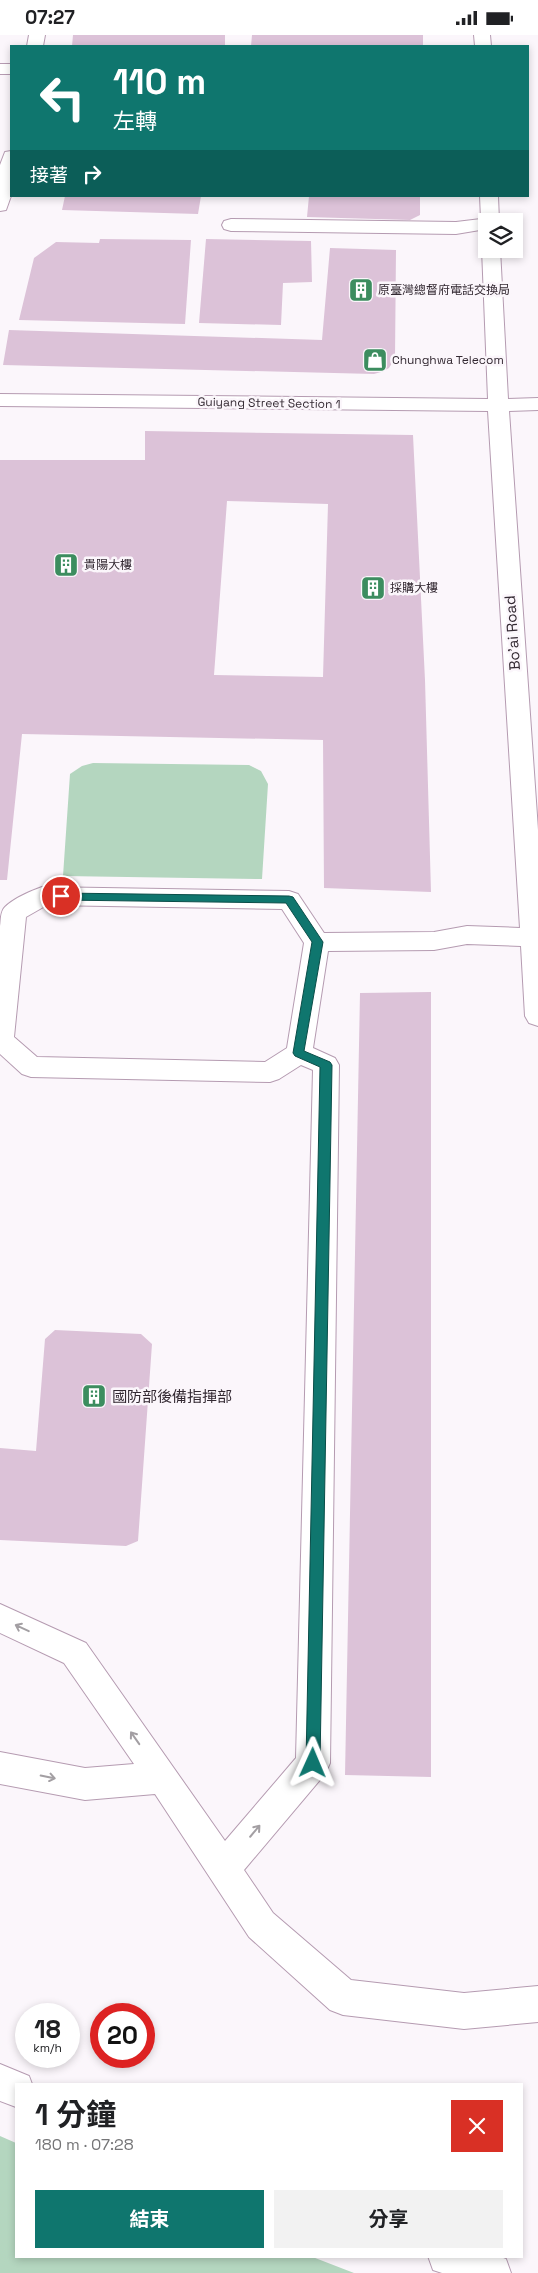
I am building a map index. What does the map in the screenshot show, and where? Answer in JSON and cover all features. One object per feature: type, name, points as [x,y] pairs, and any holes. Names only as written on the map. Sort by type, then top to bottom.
[{"type":"street","points":[[0,205],[10,160]]},
{"type":"street","points":[[489,197],[490,213]]},
{"type":"street","points":[[231,225],[456,228],[478,226]]},
{"type":"street","name":"Bo’ai Road","points":[[492,258],[498,403],[531,938],[538,1016]]},
{"type":"street","name":"Guiyang Street Section 1","points":[[0,400],[434,406],[498,403],[538,404]]},
{"type":"street","points":[[42,896],[289,900],[317,942],[299,1053],[270,1072],[30,1067],[1,1040],[14,913],[42,896]]},
{"type":"street","points":[[317,942],[434,941],[467,935],[531,938]]},
{"type":"street","points":[[224,1868],[313,1763],[326,1065],[299,1053]]},
{"type":"street","points":[[0,1618],[75,1653],[163,1778],[260,1925],[343,1997],[464,2011],[538,2003]]},
{"type":"street","points":[[0,1768],[86,1784],[163,1778]]},
{"type":"street","points":[[0,2082],[15,2089]]},
{"type":"street","points":[[452,2258],[492,2273]]},
{"type":"green space","points":[[93,763],[249,765],[261,771],[268,784],[262,879],[63,876],[70,774],[82,766]]},
{"type":"green space","points":[[0,2136],[15,2143],[15,2258],[315,2258],[354,2273],[0,2273]]},
{"type":"building","points":[[73,35],[225,35],[225,45],[72,45]]},
{"type":"building","points":[[252,35],[423,35],[423,45],[251,45]]},
{"type":"building","points":[[65,197],[201,197],[198,214],[62,210]]},
{"type":"building","points":[[309,197],[420,197],[420,215],[410,220],[307,217]]},
{"type":"building","points":[[100,239],[191,240],[185,324],[19,320],[34,258],[56,242],[99,243]]},
{"type":"building","points":[[206,239],[311,241],[312,282],[283,283],[281,325],[199,323]]},
{"type":"building","name":"原臺灣總督府電話交換局","points":[[330,248],[396,250],[395,358],[389,368],[381,372],[374,374],[3,365],[9,330],[322,340]]},
{"type":"building","points":[[145,431],[413,435],[425,680],[431,892],[324,888],[323,740],[22,734],[7,880],[0,880],[0,460],[145,460]],"holes":[[[227,501],[328,504],[323,677],[214,675]]]},
{"type":"building","points":[[431,992],[431,1777],[345,1775],[360,993]]},
{"type":"building","name":"國防部後備指揮部","points":[[55,1330],[141,1334],[152,1344],[138,1541],[126,1546],[0,1540],[0,1448],[36,1451],[45,1339]]},
{"type":"place","name":"原臺灣總督府電話交換局","points":[[361,290]]},
{"type":"place","name":"Chunghwa Telecom","points":[[375,360]]},
{"type":"place","name":"貴陽大樓","points":[[66,565]]},
{"type":"place","name":"採購大樓","points":[[373,588]]},
{"type":"place","name":"國防部後備指揮部","points":[[94,1396]]},
{"type":"route","points":[[61,896],[289,900],[317,942],[299,1053],[326,1065],[313,1763]]}]
